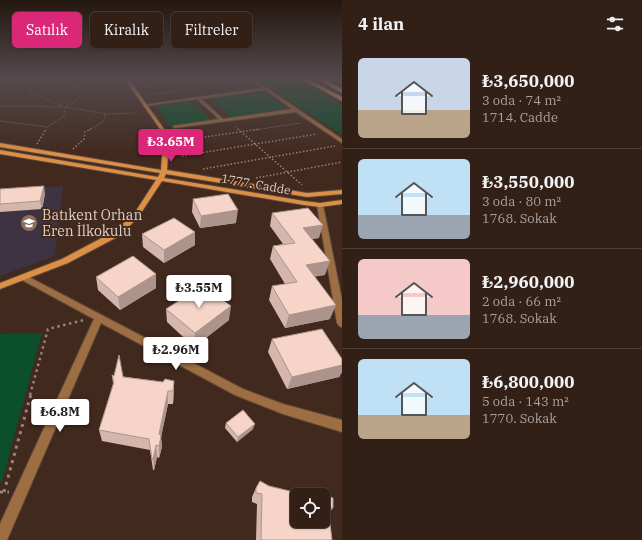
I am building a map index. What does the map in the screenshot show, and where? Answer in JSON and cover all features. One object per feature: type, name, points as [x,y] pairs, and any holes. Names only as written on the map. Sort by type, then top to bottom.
[{"type":"main road","points":[[0,286],[25,278],[78,255],[118,233],[137,216],[164,171],[166,150],[164,136],[158,121],[146,105]]},
{"type":"main road","name":"1777. Cadde","points":[[0,145],[313,195],[342,192]]},
{"type":"main road","name":"1777. Cadde","points":[[0,152],[320,205],[342,202]]},
{"type":"street","points":[[146,105],[159,103]]},
{"type":"street","points":[[204,103],[222,120]]},
{"type":"street","points":[[287,103],[342,141]]},
{"type":"street","points":[[174,127],[297,110]]},
{"type":"street","points":[[320,205],[342,323]]},
{"type":"street","points":[[25,278],[239,392],[321,422],[342,426]]},
{"type":"street","points":[[0,540],[99,317]]},
{"type":"path","points":[[56,103],[65,107]]},
{"type":"path","points":[[65,107],[71,103]]},
{"type":"path","points":[[0,106],[65,107],[106,114],[136,113]]},
{"type":"path","points":[[32,150],[45,133],[47,127],[64,116],[65,107]]},
{"type":"path","points":[[72,150],[84,139],[85,132],[102,122],[106,114]]},
{"type":"path","points":[[228,120],[313,195]]},
{"type":"path","points":[[0,121],[47,127]]},
{"type":"path","points":[[177,141],[313,121]]},
{"type":"path","points":[[182,156],[329,132]]},
{"type":"path","points":[[201,170],[335,146]]},
{"type":"path","points":[[256,178],[342,162]]},
{"type":"path","points":[[4,492],[48,329],[99,317]]},
{"type":"shaded area","name":"Batıkent Orhan Eren İlkokulu","points":[[63,186],[55,256],[0,276],[0,191]]},
{"type":"green space","points":[[194,103],[211,120],[168,126],[166,119],[155,105]]},
{"type":"green space","points":[[215,103],[280,103],[289,109],[231,117]]},
{"type":"green space","points":[[293,103],[342,104],[342,135]]},
{"type":"green space","points":[[42,333],[2,482],[0,482],[0,334]]},
{"type":"building","points":[[44,186],[40,201],[0,204],[0,189]]},
{"type":"building","points":[[228,194],[238,210],[201,216],[193,199]]},
{"type":"building","points":[[308,208],[323,225],[303,228],[330,261],[306,265],[336,305],[289,315],[272,286],[297,282],[273,246],[295,243],[272,213]]},
{"type":"building","points":[[174,218],[195,232],[164,250],[142,234]]},
{"type":"building","points":[[133,256],[156,274],[118,297],[96,277]]},
{"type":"building","points":[[203,285],[231,306],[195,333],[166,309]]},
{"type":"building","points":[[322,329],[342,359],[342,365],[292,377],[272,339]]},
{"type":"building","points":[[119,355],[123,377],[163,382],[165,379],[174,381],[173,391],[168,391],[159,434],[161,436],[159,446],[156,445],[153,459],[149,439],[99,430],[114,382],[112,375],[114,376]]},
{"type":"building","points":[[243,410],[255,424],[238,437],[226,423]]},
{"type":"building","points":[[260,481],[269,486],[290,491],[290,528],[330,528],[330,524],[332,540],[261,540],[262,494],[256,493],[256,488]]},
{"type":"building","points":[[330,497],[333,498],[333,508],[330,507]]},
{"type":"place","name":"Batıkent Orhan Eren İlkokulu","points":[[29,223]]}]
